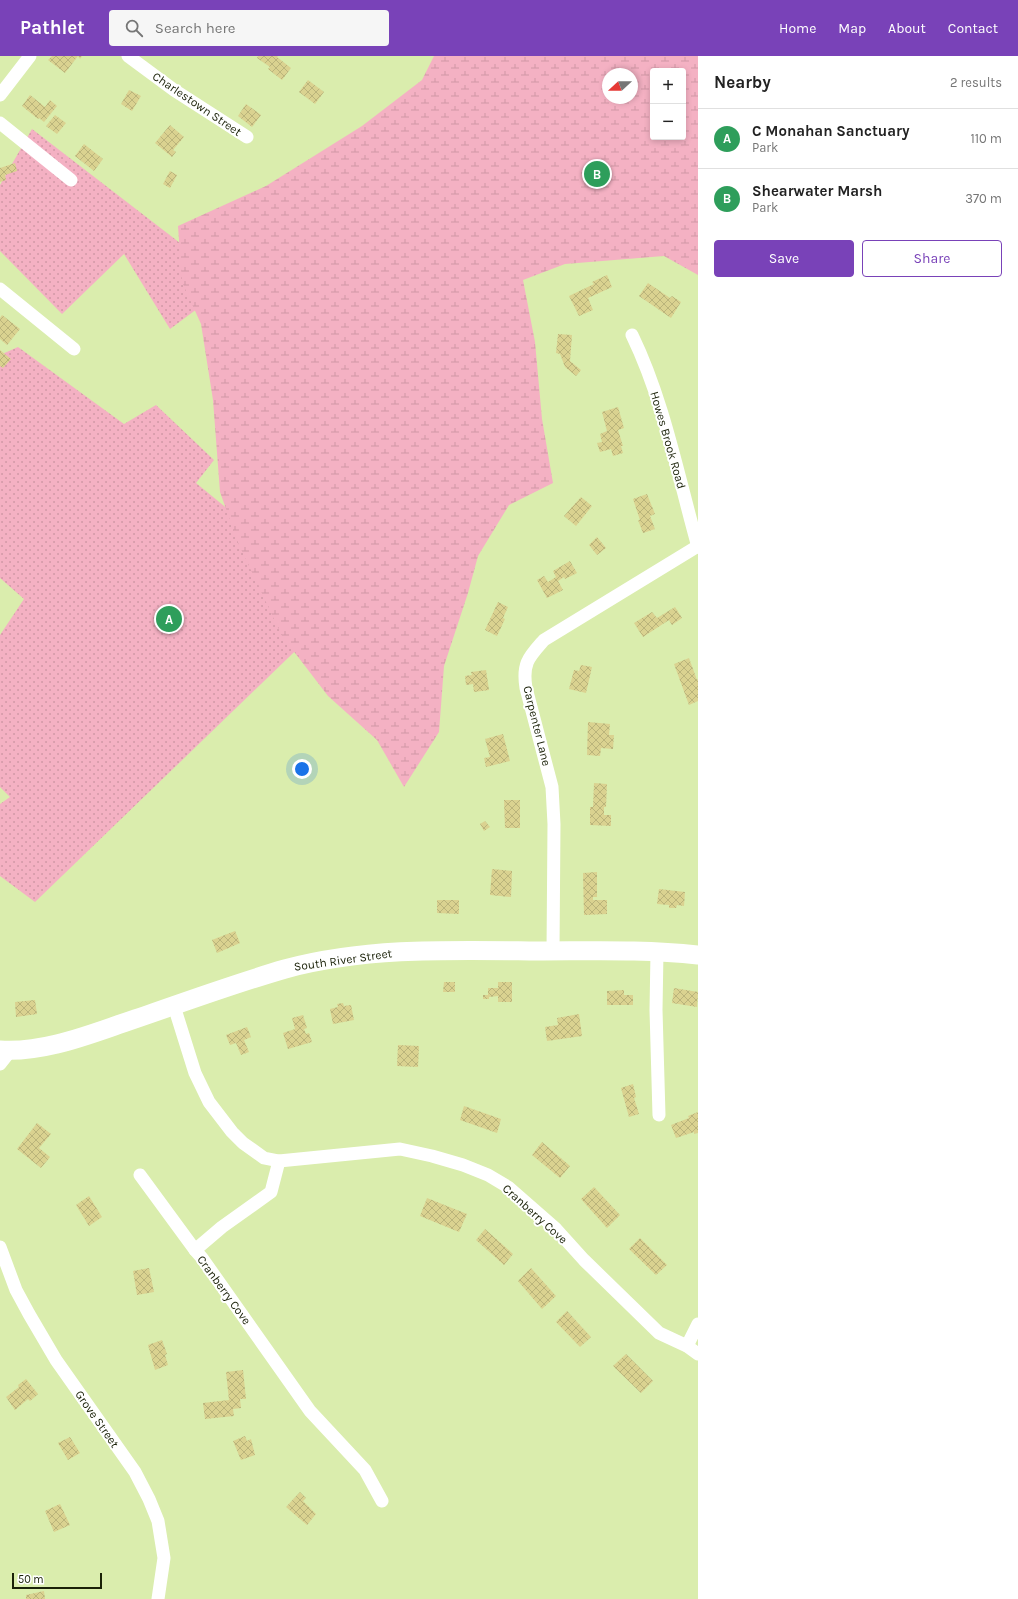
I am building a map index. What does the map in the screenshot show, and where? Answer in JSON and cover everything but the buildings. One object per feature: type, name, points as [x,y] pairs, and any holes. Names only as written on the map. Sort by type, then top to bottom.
[{"type":"street","points":[[0,95],[30,56]]},
{"type":"street","name":"Charlestown Street","points":[[128,56],[174,90],[247,137]]},
{"type":"street","points":[[0,123],[71,180]]},
{"type":"street","points":[[0,289],[74,349]]},
{"type":"street","name":"Howes Brook Road","points":[[632,335],[647,367],[667,432],[698,547]]},
{"type":"street","name":"Carpenter Lane","points":[[553,951],[554,824],[552,787],[525,681],[524,675],[526,664],[531,654],[544,640],[698,547]]},
{"type":"street","name":"South River Street","points":[[4,1055],[78,1038],[286,969],[356,956],[421,952],[553,951],[657,952],[698,955]]},
{"type":"street","points":[[657,952],[656,1010],[660,1115]]},
{"type":"street","name":"Cranberry Cove","points":[[174,1006],[195,1073],[209,1102],[232,1132],[264,1158],[279,1160],[400,1149],[463,1165],[488,1175],[508,1187],[556,1230],[584,1260],[660,1332],[687,1346],[698,1354]]},
{"type":"street","name":"Cranberry Cove","points":[[195,1250],[222,1227],[271,1192],[279,1160]]},
{"type":"street","name":"Cranberry Cove","points":[[140,1175],[206,1263],[310,1411],[366,1470],[382,1501]]},
{"type":"street","name":"Grove Street","points":[[0,1247],[16,1290],[56,1360],[134,1472],[149,1498],[158,1521],[164,1558],[158,1599]]},
{"type":"street","points":[[687,1346],[698,1324]]},
{"type":"green space","points":[[434,56],[698,56],[698,275],[664,256],[565,264],[523,280],[535,342],[542,419],[553,483],[509,505],[478,556],[468,593],[444,666],[439,732],[404,787],[377,740],[328,696],[282,636],[239,545],[220,492],[213,400],[201,324],[182,282],[178,226],[266,186],[362,126],[422,80]]},
{"type":"green space","points":[[32,129],[232,283],[170,329],[124,254],[62,314],[0,251],[0,185]]},
{"type":"green space","points":[[18,347],[124,424],[156,405],[214,460],[196,483],[344,604],[35,902],[0,876],[0,804],[10,797],[0,787],[0,635],[24,599],[0,578],[0,355]]},
{"type":"place","name":"Shearwater Marsh","points":[[597,174]]},
{"type":"place","name":"C Monahan Sanctuary","points":[[169,619]]}]
